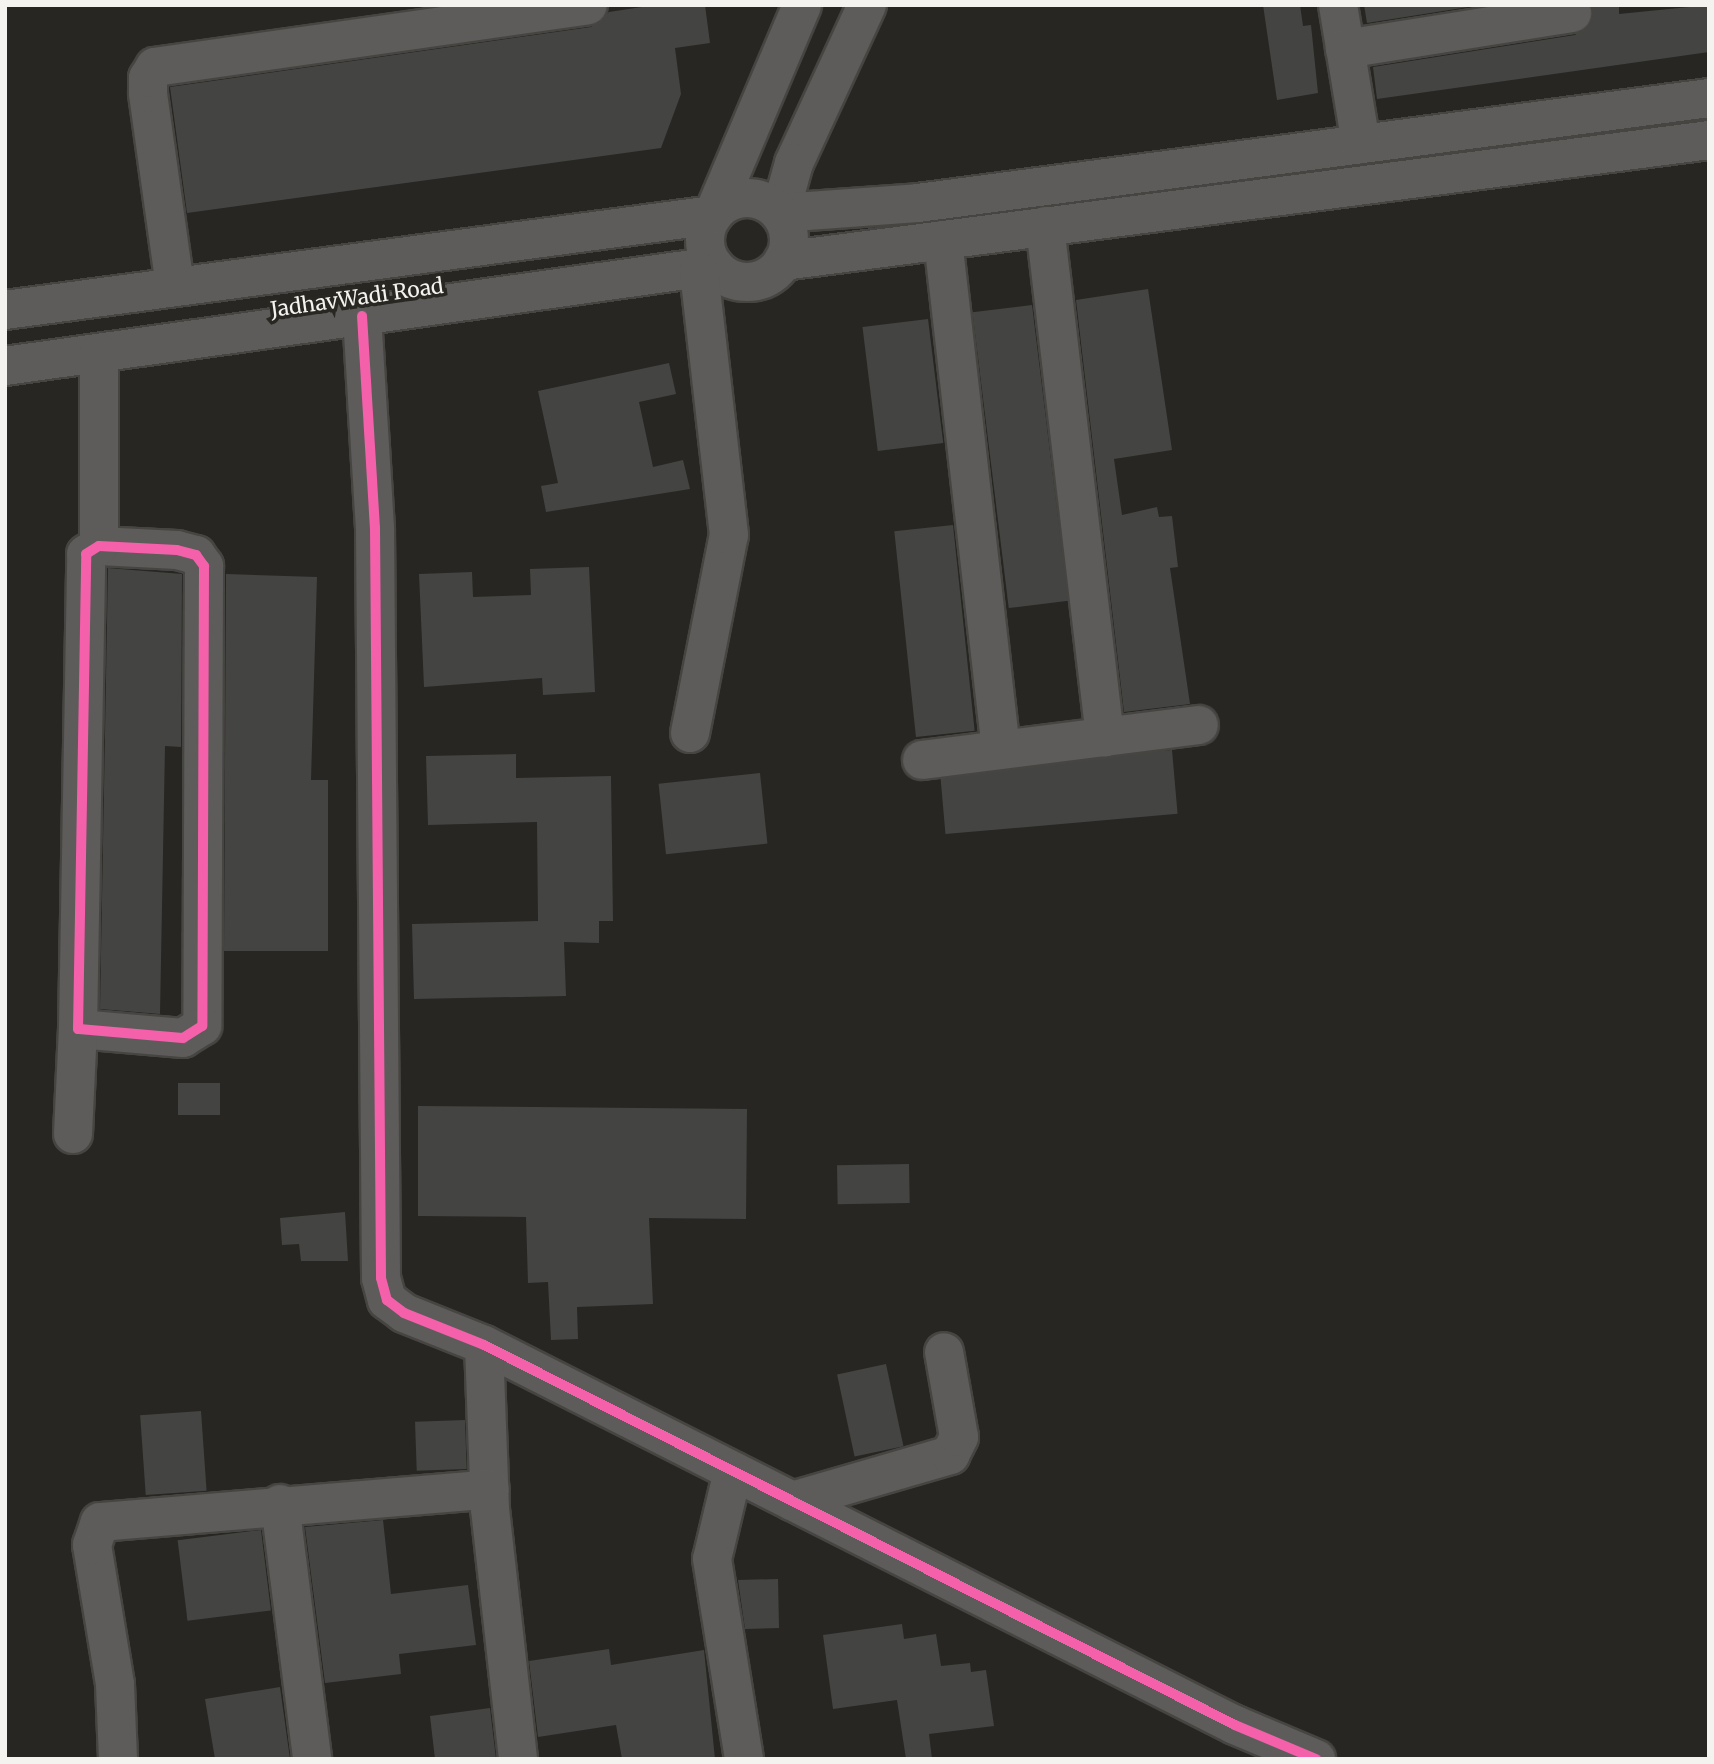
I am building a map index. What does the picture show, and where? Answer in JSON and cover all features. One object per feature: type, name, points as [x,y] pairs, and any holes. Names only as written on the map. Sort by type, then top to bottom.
[{"type":"street","points":[[175,286],[148,93],[148,78],[155,67],[588,5]]},
{"type":"street","points":[[690,733],[729,535],[704,241],[802,5]]},
{"type":"street","points":[[706,269],[750,282],[774,272],[783,261],[789,237],[780,213],[794,163],[867,5]]},
{"type":"street","points":[[1338,5],[1361,144]]},
{"type":"street","points":[[1345,49],[1423,20],[1572,13]]},
{"type":"street","points":[[780,213],[918,203],[1709,98]]},
{"type":"street","points":[[783,261],[1709,140]]},
{"type":"street","name":"JadhavWadi Road","points":[[5,310],[713,215],[746,198],[780,213]]},
{"type":"street","points":[[1045,226],[1105,737]]},
{"type":"street","points":[[943,240],[1001,750]]},
{"type":"street","name":"JadhavWadi Road","points":[[5,366],[706,269]]},
{"type":"street","points":[[362,316],[375,528],[381,1278],[387,1300],[404,1313],[484,1345],[1235,1725],[1316,1759]]},
{"type":"street","points":[[99,353],[99,546]]},
{"type":"street","points":[[73,1133],[78,1029],[86,554],[99,546],[177,550],[195,555],[204,566],[202,1026],[183,1038],[78,1029]]},
{"type":"street","points":[[922,760],[1199,725]]},
{"type":"street","points":[[484,1345],[490,1489],[518,1759]]},
{"type":"street","points":[[792,1501],[950,1455],[959,1437],[944,1352]]},
{"type":"street","points":[[733,1471],[712,1559],[744,1759]]},
{"type":"street","points":[[118,1759],[115,1684],[93,1530],[100,1522],[123,1516],[490,1489]]},
{"type":"street","points":[[280,1504],[312,1759]]},
{"type":"building","points":[[655,5],[705,5],[710,43],[675,48],[681,94],[661,148],[187,213],[170,87],[591,27],[609,12]]},
{"type":"building","points":[[1263,5],[1300,5],[1303,26],[1311,25],[1318,93],[1277,100]]},
{"type":"building","points":[[1364,5],[1481,5],[1367,23]]},
{"type":"building","points":[[1592,5],[1619,5],[1619,14],[1709,5],[1709,52],[1377,99],[1373,67],[1575,35],[1592,21]]},
{"type":"building","points":[[1148,289],[1172,450],[1114,459],[1122,515],[1157,507],[1159,517],[1172,516],[1178,567],[1170,568],[1190,704],[1124,712],[1076,300]]},
{"type":"building","points":[[1032,305],[1068,601],[1009,608],[972,312]]},
{"type":"building","points":[[928,319],[943,443],[878,451],[862,327]]},
{"type":"building","points":[[669,363],[676,394],[639,402],[653,467],[683,460],[690,489],[546,512],[541,486],[558,483],[538,391]]},
{"type":"building","points":[[953,525],[975,731],[916,737],[894,531]]},
{"type":"building","points":[[589,567],[595,692],[543,695],[542,678],[424,687],[419,574],[472,572],[473,597],[531,595],[530,569]]},
{"type":"building","points":[[108,568],[182,574],[181,747],[165,746],[160,1014],[100,1009]]},
{"type":"building","points":[[226,574],[317,577],[311,780],[328,780],[328,951],[224,951]]},
{"type":"building","points":[[1172,750],[1178,814],[945,834],[940,770]]},
{"type":"building","points":[[516,754],[516,778],[611,776],[613,921],[599,921],[599,943],[564,942],[566,996],[414,999],[412,924],[538,921],[537,822],[428,825],[426,756]]},
{"type":"building","points":[[760,773],[767,844],[666,854],[659,784]]},
{"type":"building","points":[[178,1083],[220,1083],[220,1115],[178,1115]]},
{"type":"building","points":[[418,1106],[747,1109],[746,1219],[649,1218],[653,1304],[577,1307],[578,1339],[551,1340],[548,1282],[528,1283],[526,1217],[418,1216]]},
{"type":"building","points":[[909,1164],[910,1203],[838,1204],[837,1165]]},
{"type":"building","points":[[345,1212],[348,1261],[301,1261],[299,1244],[282,1245],[280,1218]]},
{"type":"building","points":[[886,1364],[903,1446],[855,1457],[837,1374]]},
{"type":"building","points":[[201,1411],[207,1491],[146,1495],[140,1415]]},
{"type":"building","points":[[465,1420],[467,1469],[417,1471],[415,1422]]},
{"type":"building","points":[[383,1520],[391,1594],[468,1585],[476,1645],[399,1654],[401,1674],[325,1683],[305,1527]]},
{"type":"building","points":[[261,1530],[271,1610],[187,1621],[178,1540]]},
{"type":"building","points":[[778,1579],[779,1628],[745,1629],[738,1580]]},
{"type":"building","points":[[902,1624],[904,1639],[936,1634],[941,1666],[970,1663],[971,1672],[986,1670],[994,1726],[929,1734],[932,1759],[906,1759],[897,1700],[833,1709],[823,1635]]},
{"type":"building","points":[[609,1649],[611,1665],[704,1650],[715,1759],[622,1759],[616,1725],[538,1737],[529,1661]]},
{"type":"building","points":[[280,1687],[290,1759],[215,1759],[205,1699]]},
{"type":"building","points":[[490,1708],[496,1759],[435,1759],[430,1716]]},
{"type":"cycle path","points":[[362,316],[375,528],[381,1278],[387,1300],[404,1313],[484,1345],[1235,1725],[1316,1759]]},
{"type":"cycle path","points":[[99,546],[177,550],[196,555],[204,566],[202,1026],[183,1038],[78,1029],[86,554],[99,546]]}]
